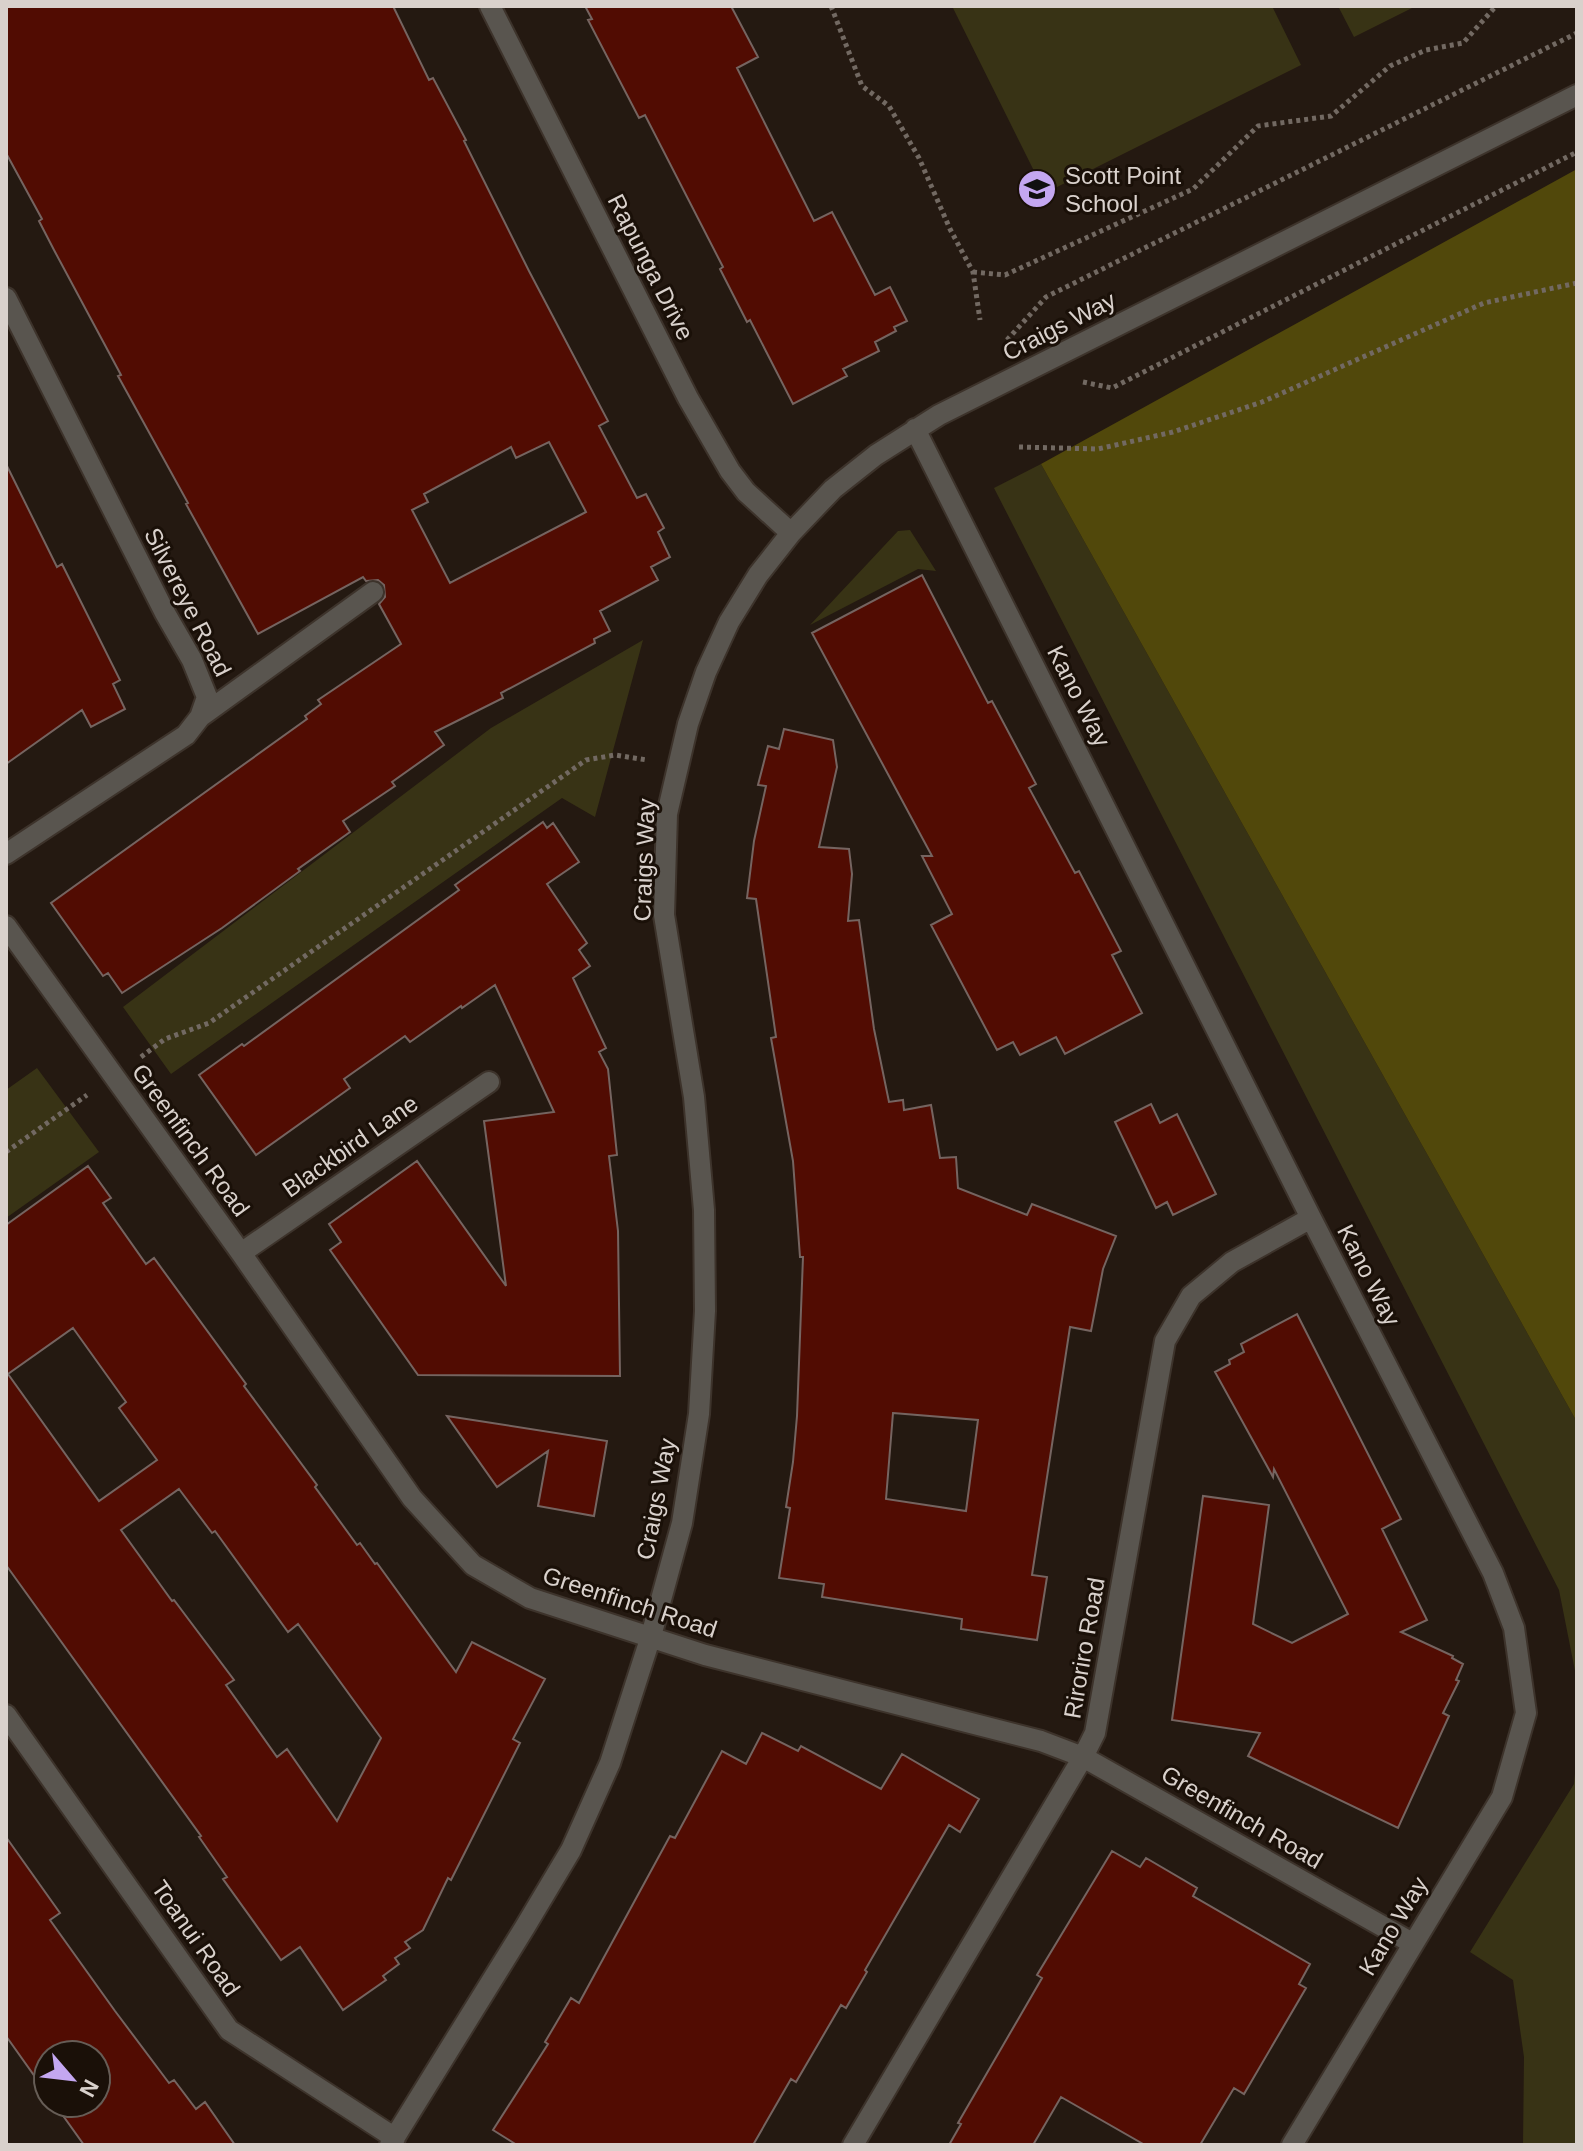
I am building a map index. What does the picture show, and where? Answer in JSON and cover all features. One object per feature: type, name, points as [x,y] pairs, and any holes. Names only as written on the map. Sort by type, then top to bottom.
[{"type":"street","name":"Rapunga Drive","points":[[490,6],[688,398],[730,471],[746,492],[791,533]]},
{"type":"street","name":"Craigs Way","points":[[393,2141],[571,1850],[610,1763],[651,1636],[682,1523],[699,1414],[705,1311],[704,1210],[694,1097],[664,915],[667,814],[688,724],[706,672],[729,622],[758,575],[791,533],[833,489],[915,429],[1577,95]]},
{"type":"street","name":"Silvereye Road","points":[[6,298],[165,613],[192,660],[207,697],[200,717]]},
{"type":"street","name":"Kano Way","points":[[915,429],[1493,1573],[1514,1628],[1526,1713],[1502,1797],[1292,2145]]},
{"type":"street","points":[[6,854],[186,735],[200,717],[373,592]]},
{"type":"street","name":"Greenfinch Road","points":[[6,926],[412,1498],[473,1565],[530,1598],[705,1655],[1041,1741],[1083,1757],[1412,1943]]},
{"type":"street","name":"Blackbird Lane","points":[[241,1253],[489,1082]]},
{"type":"street","name":"Riroriro Road","points":[[853,2145],[1095,1733],[1165,1341],[1191,1296],[1232,1262],[1311,1218]]},
{"type":"street","name":"Toanui Road","points":[[6,1715],[229,2030],[393,2141]]},
{"type":"path","points":[[831,6],[862,86],[889,106],[919,158],[973,272],[980,320]]},
{"type":"path","points":[[973,272],[1005,275],[1193,189],[1258,126],[1331,116],[1390,66],[1426,50],[1463,43],[1496,6]]},
{"type":"path","points":[[1046,297],[1577,33]]},
{"type":"path","points":[[1086,382],[1112,388],[1577,152]]},
{"type":"path","points":[[1019,447],[1098,449],[1173,432],[1262,402],[1484,303],[1577,283]]},
{"type":"path","points":[[136,1060],[165,1039],[209,1023],[586,760],[615,755],[636,758]]},
{"type":"path","points":[[6,1152],[95,1089]]},
{"type":"shaded area","points":[[952,6],[1272,6],[1301,65],[1045,193]]},
{"type":"shaded area","points":[[1338,6],[1416,6],[1354,37]]},
{"type":"shaded area","points":[[1577,169],[1577,1422],[1041,464]]},
{"type":"shaded area","points":[[1041,464],[1577,1422],[1577,1681],[1559,1590],[994,488]]},
{"type":"shaded area","points":[[910,530],[936,571],[918,569],[810,625],[898,531]]},
{"type":"shaded area","points":[[643,640],[595,817],[562,798],[171,1074],[123,1007],[491,728]]},
{"type":"shaded area","points":[[37,1068],[99,1152],[6,1218],[6,1090]]},
{"type":"shaded area","points":[[1577,1751],[1577,2145],[1523,2145],[1524,2057],[1513,1980],[1470,1952],[1574,1784]]},
{"type":"building","points":[[6,6],[393,6],[429,80],[433,78],[466,140],[529,271],[608,421],[599,426],[637,498],[646,494],[664,528],[658,532],[670,557],[651,567],[658,580],[600,611],[610,631],[594,639],[595,643],[501,693],[503,698],[435,732],[444,745],[392,782],[395,786],[343,821],[350,832],[222,928],[122,993],[108,973],[103,976],[51,903],[307,719],[305,716],[321,704],[318,700],[401,644],[379,604],[385,597],[384,585],[378,580],[366,581],[363,577],[258,634],[118,376],[121,375],[6,153]],"holes":[[[549,442],[586,512],[450,583],[412,510],[428,502],[424,494],[511,447],[516,458]]]},
{"type":"building","points":[[585,6],[731,6],[758,57],[737,68],[814,221],[832,212],[875,295],[890,287],[907,321],[875,342],[879,351],[843,369],[847,376],[793,404],[750,320],[747,322],[720,269],[723,267],[645,115],[639,118],[588,20],[592,19]]},
{"type":"building","points":[[6,464],[57,567],[62,564],[120,680],[113,684],[125,709],[91,727],[82,710],[6,764]]},
{"type":"building","points":[[922,575],[988,703],[992,701],[1036,784],[1029,788],[1075,873],[1079,871],[1121,951],[1112,955],[1142,1013],[1065,1054],[1056,1037],[1020,1055],[1013,1042],[997,1050],[931,925],[952,914],[922,856],[932,856],[812,633]]},
{"type":"building","points":[[784,729],[833,740],[837,767],[819,847],[849,849],[852,874],[848,921],[859,920],[874,1029],[889,1102],[903,1100],[904,1110],[931,1105],[940,1158],[956,1157],[958,1188],[1027,1215],[1032,1204],[1116,1236],[1103,1269],[1091,1331],[1070,1327],[1032,1575],[1047,1577],[1037,1640],[961,1629],[962,1619],[822,1597],[824,1584],[779,1578],[790,1508],[786,1507],[797,1416],[803,1257],[800,1257],[793,1161],[771,1038],[776,1037],[756,899],[747,898],[754,841],[766,786],[758,785],[768,746],[779,749]],"holes":[[[893,1413],[978,1420],[966,1511],[886,1499]]]},
{"type":"building","points":[[543,822],[547,828],[553,823],[579,862],[547,884],[587,943],[579,950],[590,966],[573,978],[606,1048],[599,1052],[608,1069],[617,1155],[609,1156],[618,1231],[620,1376],[418,1375],[330,1250],[341,1242],[329,1224],[417,1161],[506,1286],[484,1121],[554,1112],[495,985],[410,1042],[405,1036],[344,1079],[350,1088],[256,1155],[199,1075],[242,1044],[244,1046],[459,890],[455,885]]},
{"type":"building","points":[[1151,1104],[1160,1123],[1177,1114],[1216,1194],[1173,1215],[1167,1202],[1156,1208],[1115,1122]]},
{"type":"building","points":[[88,1166],[111,1198],[103,1203],[146,1264],[154,1258],[357,1545],[360,1543],[377,1563],[456,1672],[472,1642],[545,1679],[513,1739],[520,1743],[423,1930],[405,1942],[410,1948],[395,1958],[399,1964],[383,1976],[386,1980],[343,2010],[300,1947],[281,1960],[223,1879],[227,1877],[201,1836],[6,1565],[6,1225]],"holes":[[[73,1328],[126,1402],[119,1408],[157,1460],[99,1501],[8,1374]],[[179,1489],[212,1533],[215,1531],[288,1632],[298,1624],[381,1738],[337,1821],[287,1749],[277,1757],[226,1685],[234,1680],[121,1530]]]},
{"type":"building","points":[[1297,1314],[1401,1519],[1382,1529],[1427,1620],[1401,1632],[1453,1656],[1463,1664],[1456,1680],[1459,1681],[1443,1713],[1449,1716],[1398,1828],[1248,1756],[1260,1733],[1172,1720],[1203,1496],[1269,1505],[1253,1624],[1292,1643],[1348,1614],[1274,1469],[1273,1477],[1215,1372],[1244,1352],[1241,1344]]},
{"type":"building","points":[[447,1416],[607,1441],[594,1516],[538,1506],[548,1451],[497,1487]]},
{"type":"building","points":[[762,1733],[798,1751],[801,1746],[881,1789],[902,1754],[979,1799],[960,1832],[949,1825],[846,2008],[841,2005],[796,2082],[791,2079],[753,2145],[517,2145],[493,2130],[548,2044],[545,2042],[571,1998],[579,2003],[670,1836],[675,1838],[722,1751],[746,1764]]},
{"type":"building","points":[[6,1837],[60,1913],[50,1920],[115,2011],[169,2083],[174,2080],[196,2109],[205,2102],[235,2145],[84,2145],[65,2119],[112,2119],[112,2039],[32,2039],[32,2073],[6,2036]]},
{"type":"building","points":[[1112,1851],[1140,1867],[1146,1858],[1197,1888],[1193,1896],[1310,1964],[1299,1984],[1306,1988],[1244,2094],[1234,2088],[1200,2145],[1145,2145],[1061,2097],[1033,2145],[949,2145],[961,2124],[958,2123],[1042,1978],[1037,1975]]},
{"type":"place","name":"Scott Point School","points":[[1037,189]]}]
